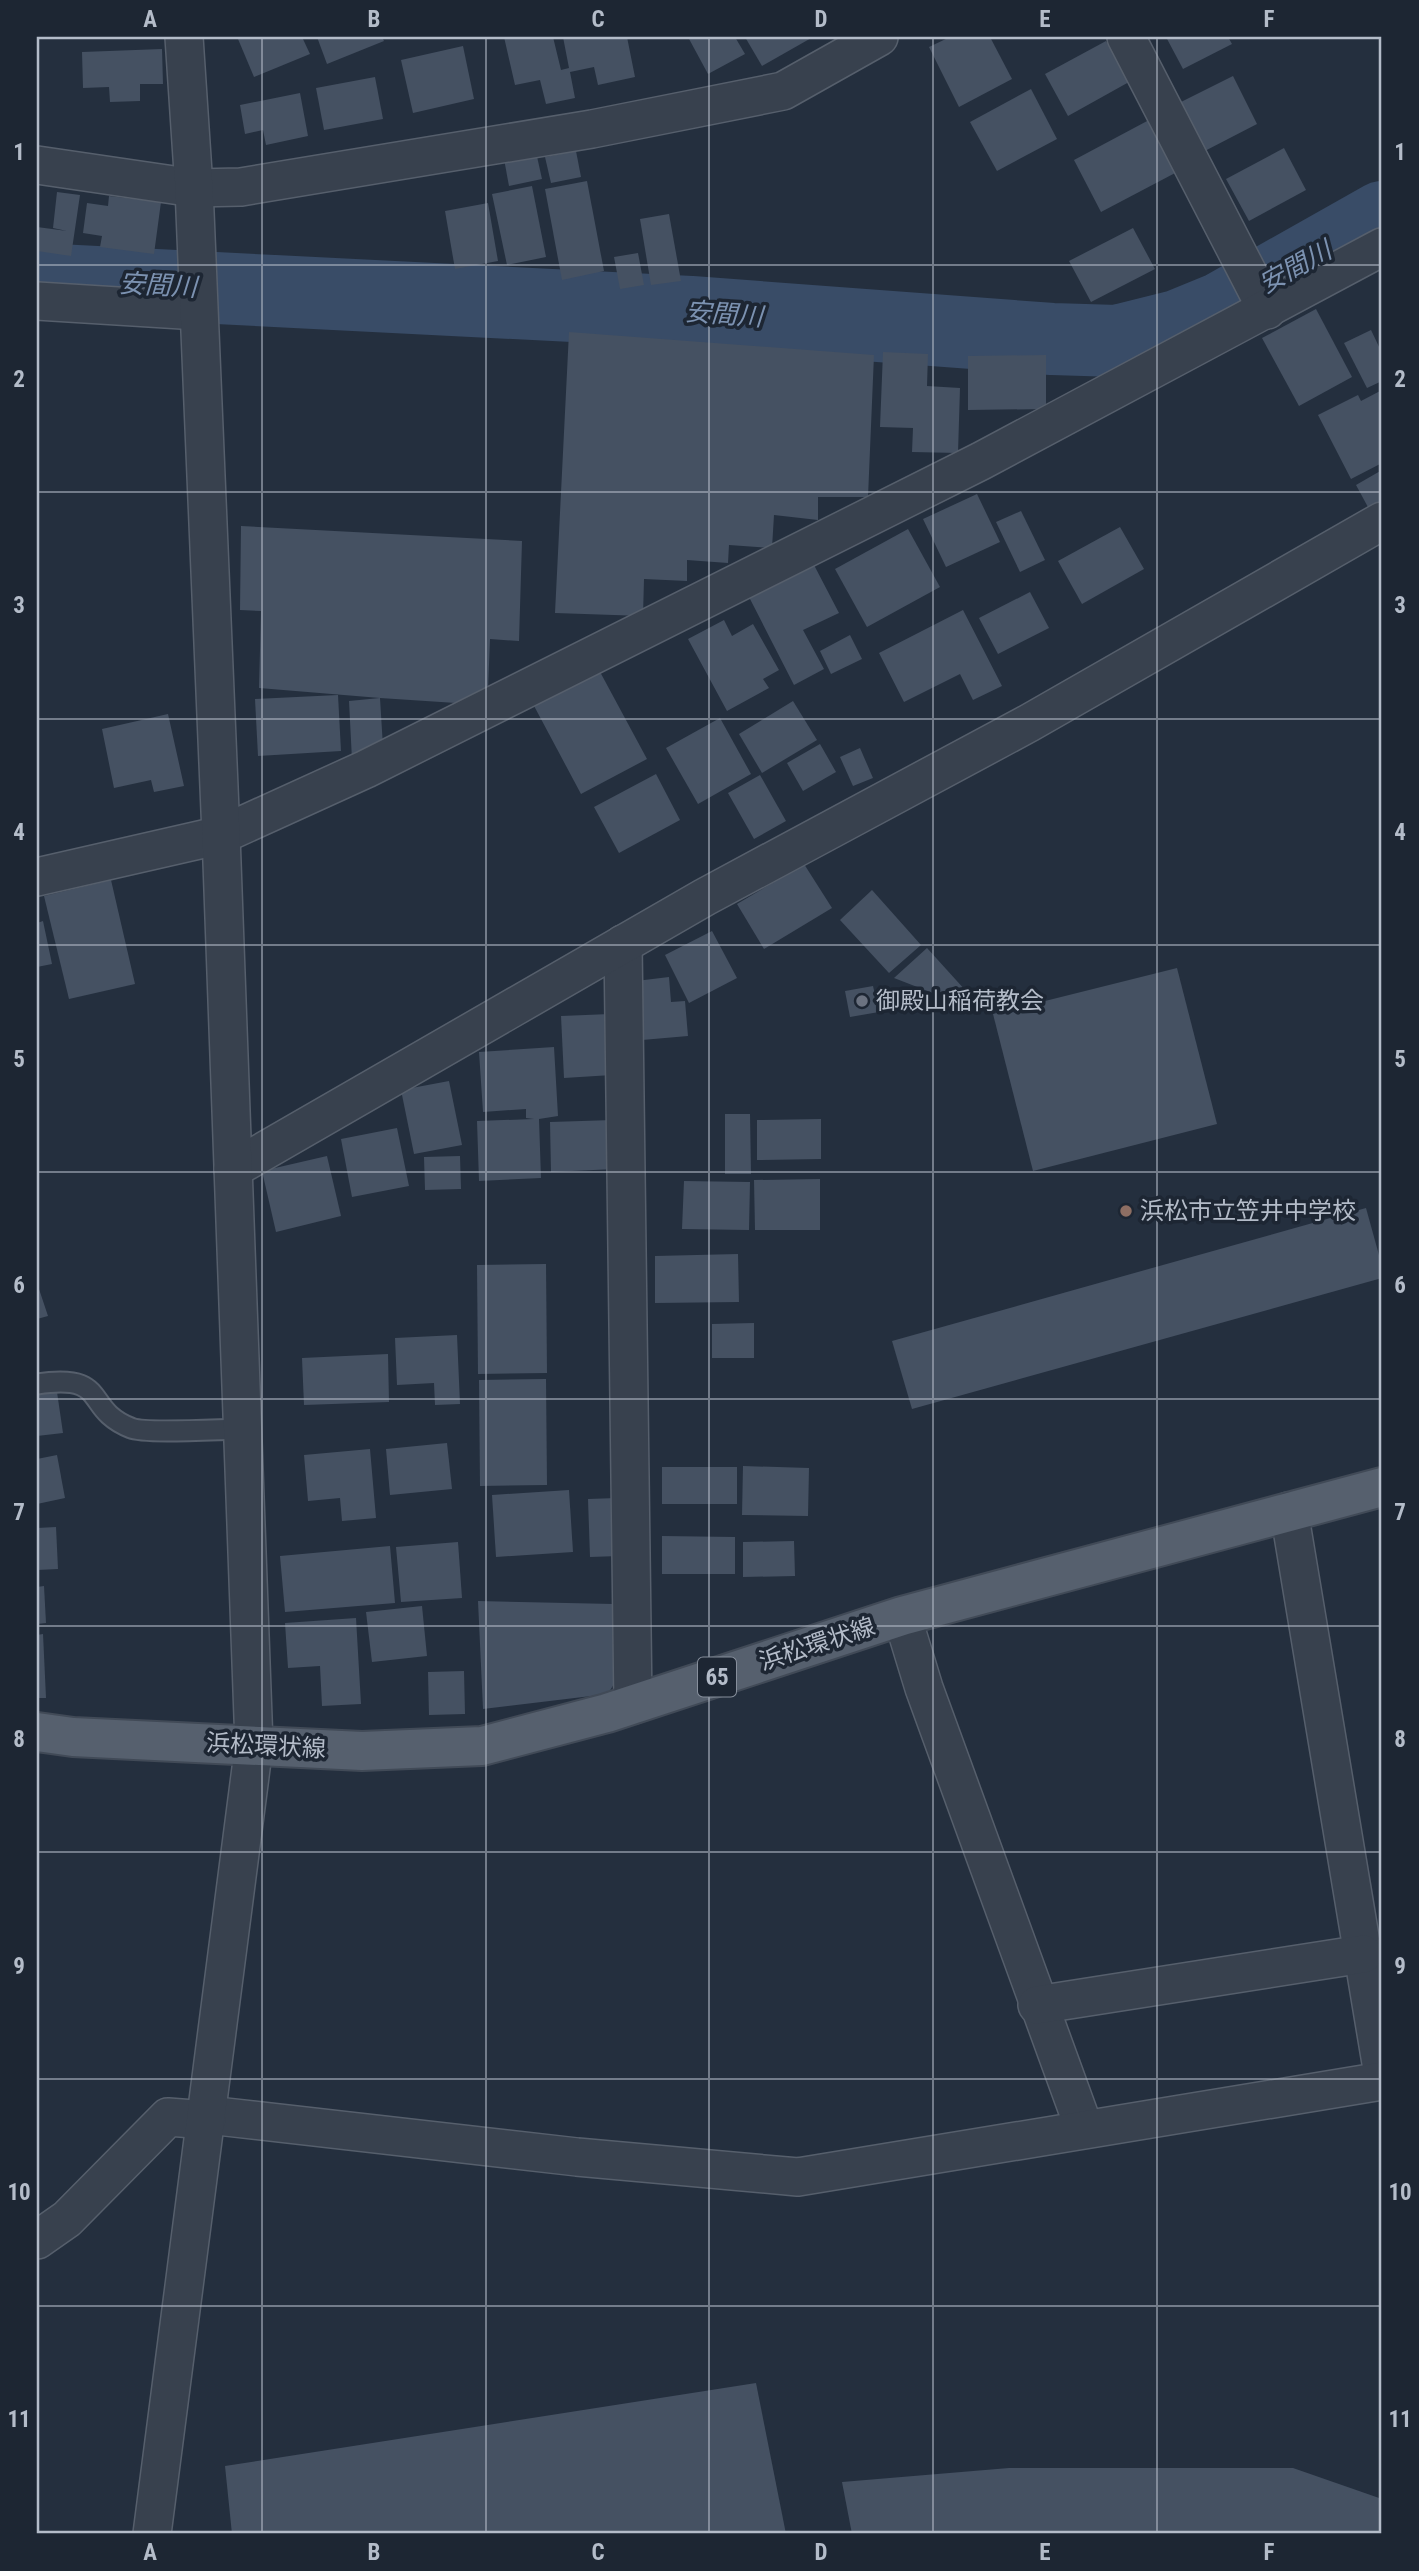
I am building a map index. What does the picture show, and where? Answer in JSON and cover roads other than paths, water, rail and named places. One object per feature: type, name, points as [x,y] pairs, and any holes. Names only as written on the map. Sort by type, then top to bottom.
[{"type":"main road","name":"浜松環状線","points":[[37,1732],[73,1737],[362,1751],[482,1746],[633,1705],[902,1616],[1382,1487]]},
{"type":"street","points":[[37,165],[194,188],[241,187],[740,101],[783,91],[879,37]]},
{"type":"street","points":[[1126,37],[1266,308]]},
{"type":"street","points":[[152,2534],[254,1745],[221,835],[186,38]]},
{"type":"street","points":[[37,877],[221,835],[366,769],[981,461],[1382,247]]},
{"type":"street","points":[[37,301],[198,310]]},
{"type":"street","points":[[233,1169],[623,944],[1029,723],[1382,521]]},
{"type":"street","points":[[623,944],[633,1705]]},
{"type":"street","points":[[1289,1511],[1382,2069]]},
{"type":"street","points":[[902,1616],[929,1701],[1037,2005],[1084,2128]]},
{"type":"street","points":[[1037,2005],[1363,1954]]},
{"type":"street","points":[[37,2240],[67,2219],[168,2117],[208,2117],[577,2157],[798,2177],[1382,2081]]},
{"type":"lane","points":[[37,1384],[66,1379],[85,1385],[116,1421],[134,1430],[244,1429]]},
{"type":"waterway","name":"安間川","points":[[37,279],[691,312],[1052,339],[1117,341],[1177,326],[1221,308],[1382,217]]},
{"type":"place","name":"御殿山稲荷教会","points":[[862,1001]]},
{"type":"place","name":"浜松市立笠井中学校","points":[[1126,1211]]}]
